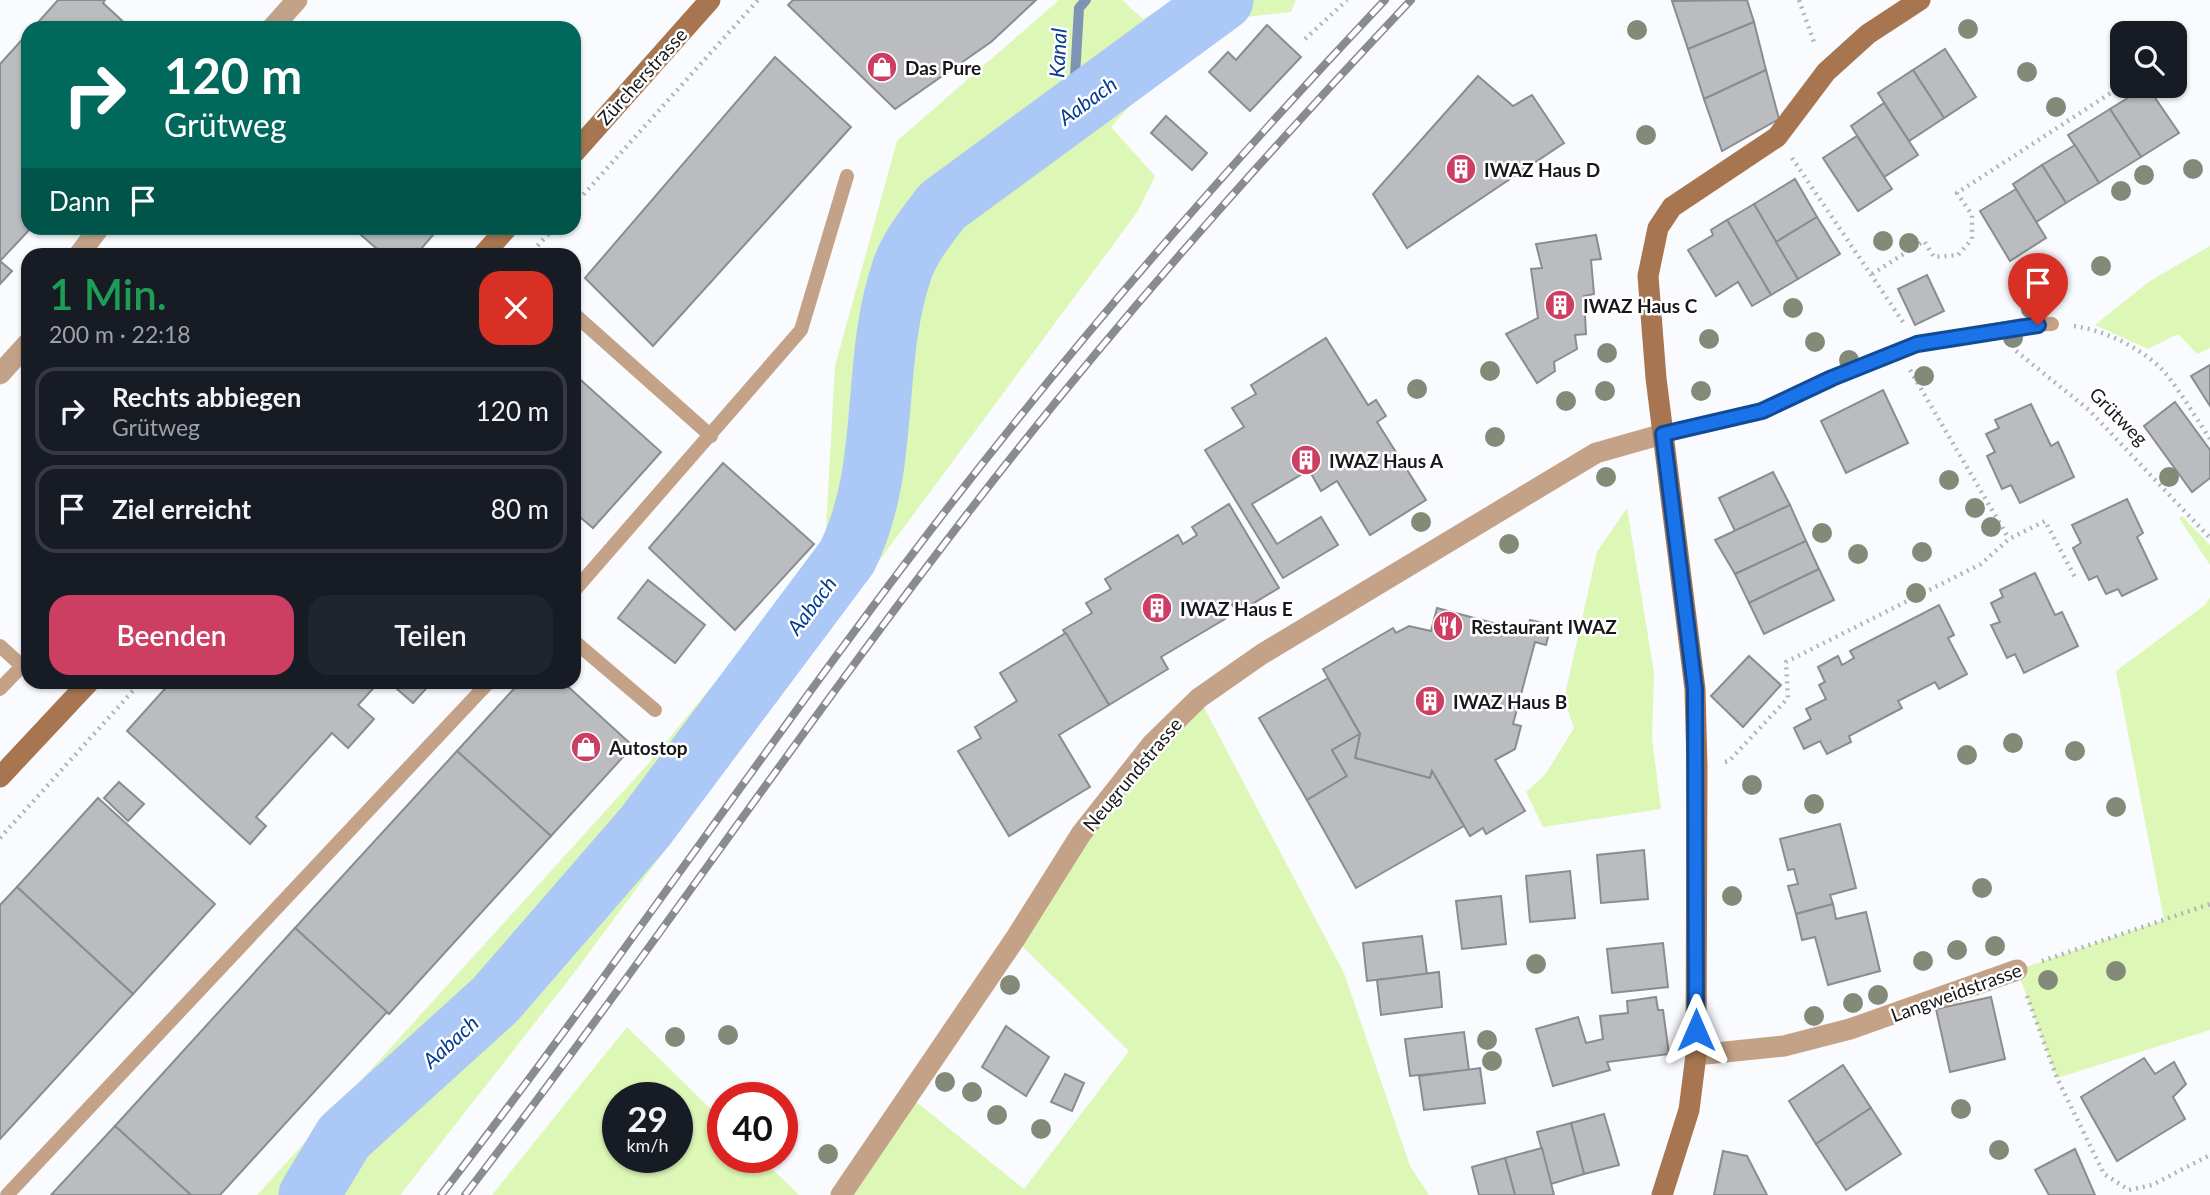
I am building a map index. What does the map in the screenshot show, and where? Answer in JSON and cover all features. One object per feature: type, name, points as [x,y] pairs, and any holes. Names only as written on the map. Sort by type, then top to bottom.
[{"type":"street","points":[[278,21],[297,0]]},
{"type":"street","name":"Zürcherstrasse","points":[[581,145],[710,0]]},
{"type":"street","points":[[1662,1195],[1689,1110],[1696,1055],[1697,767],[1695,689],[1663,434],[1648,276],[1658,228],[1672,206],[1777,137],[1826,72],[1868,34],[1920,0]]},
{"type":"street","points":[[0,374],[21,351]]},
{"type":"street","name":"Neugrundstrasse","points":[[841,1195],[1015,939],[1081,834],[1152,744],[1199,698],[1262,654],[1596,453],[1663,434]]},
{"type":"street","points":[[0,777],[82,689]]},
{"type":"street","name":"Langweidstrasse","points":[[1696,1055],[1784,1046],[1850,1030],[2017,970]]},
{"type":"lane","points":[[581,584],[801,330],[847,176]]},
{"type":"lane","points":[[581,320],[711,436]]},
{"type":"lane","points":[[1663,434],[1762,411],[1832,378],[1917,344],[1991,330],[2052,324]]},
{"type":"lane","points":[[0,646],[21,665]]},
{"type":"lane","points":[[581,647],[655,710]]},
{"type":"lane","points":[[0,689],[21,667]]},
{"type":"lane","points":[[7,1195],[482,689]]},
{"type":"path","points":[[581,197],[758,0]]},
{"type":"path","points":[[1306,39],[1347,0]]},
{"type":"path","points":[[1799,0],[1826,72]]},
{"type":"path","points":[[1872,274],[1924,241],[1934,257],[1958,255],[1972,239],[1972,215],[1957,193],[2110,93]]},
{"type":"path","points":[[1777,137],[1917,344]]},
{"type":"path","points":[[535,248],[548,235]]},
{"type":"path","points":[[2052,324],[2100,332],[2144,356],[2165,373],[2210,439]]},
{"type":"path","name":"Grütweg","points":[[1991,330],[2089,410],[2210,538]]},
{"type":"path","points":[[1899,353],[2009,538]]},
{"type":"path","points":[[1697,767],[1730,761],[1788,698],[1786,662],[1981,564],[2009,538],[2045,521],[2076,579]]},
{"type":"path","points":[[0,838],[135,689]]},
{"type":"path","name":"Langweidstrasse","points":[[2017,970],[2210,904]]},
{"type":"path","points":[[2017,970],[2057,1078],[2104,1174],[2129,1190],[2152,1185],[2210,1154]]},
{"type":"green space","points":[[1059,0],[1122,0],[1143,19],[1175,0],[1296,0],[1291,12],[1244,17],[1199,56],[1179,51],[1111,127],[1155,176],[1138,211],[574,973],[400,1195],[257,1195],[648,764],[825,548],[835,366],[897,141]]},
{"type":"green space","points":[[2210,246],[2210,348],[2197,354],[2178,334],[2148,349],[2095,325],[2150,281]]},
{"type":"green space","points":[[1627,508],[1654,673],[1652,738],[1661,809],[1543,827],[1526,792],[1545,775],[1574,728],[1564,699],[1597,552]]},
{"type":"green space","points":[[2182,516],[2210,545],[2210,565],[2179,518]]},
{"type":"green space","points":[[2210,597],[2210,1030],[2057,1078],[2017,970],[2164,920],[2116,671],[2205,605]]},
{"type":"green space","points":[[1199,698],[1344,973],[1410,1166],[1429,1195],[841,1195],[909,1096],[1024,1189],[1129,1051],[1015,939],[1081,834]]},
{"type":"green space","points":[[627,1027],[683,1082],[602,1082],[602,1173],[693,1173],[693,1092],[707,1105],[707,1173],[776,1173],[799,1195],[492,1195]]},
{"type":"building","points":[[58,0],[105,0],[103,3],[122,21],[39,21]]},
{"type":"building","points":[[793,0],[1036,0],[991,42],[895,109],[788,5]]},
{"type":"building","points":[[1747,0],[1754,22],[1688,49],[1672,1]]},
{"type":"building","points":[[1754,22],[1766,70],[1704,99],[1688,49]]},
{"type":"building","points":[[1267,25],[1301,57],[1250,111],[1209,72],[1228,52],[1236,60]]},
{"type":"building","points":[[21,41],[21,235],[24,235],[0,261],[0,64]]},
{"type":"building","points":[[1945,49],[1976,97],[1944,118],[1913,70]]},
{"type":"building","points":[[775,57],[851,127],[653,346],[585,278]]},
{"type":"building","points":[[1766,70],[1779,119],[1722,151],[1704,99]]},
{"type":"building","points":[[1913,70],[1944,118],[1909,141],[1878,93]]},
{"type":"building","name":"IWAZ Haus D","points":[[1478,76],[1513,106],[1532,95],[1564,143],[1407,248],[1373,194]]},
{"type":"building","points":[[2128,98],[2155,98],[2179,133],[2141,157],[2110,109]]},
{"type":"building","points":[[1884,103],[1918,155],[1884,177],[1851,126]]},
{"type":"building","points":[[2110,109],[2141,157],[2099,183],[2068,135]]},
{"type":"building","points":[[1166,116],[1207,153],[1192,170],[1151,133]]},
{"type":"building","points":[[1857,136],[1892,189],[1858,211],[1823,158]]},
{"type":"building","points":[[2075,145],[2099,183],[2066,203],[2042,165]]},
{"type":"building","points":[[2042,165],[2066,203],[2036,222],[2013,184]]},
{"type":"building","points":[[1795,179],[1817,217],[1776,242],[1754,204]]},
{"type":"building","points":[[2016,189],[2046,238],[2010,261],[1980,211]]},
{"type":"building","points":[[1754,204],[1798,279],[1771,295],[1727,220]]},
{"type":"building","points":[[1817,217],[1840,254],[1798,279],[1776,242]]},
{"type":"building","points":[[1727,220],[1771,295],[1752,306],[1738,282],[1716,296],[1688,250],[1713,235],[1711,230]]},
{"type":"building","points":[[361,235],[433,235],[422,248],[376,248]]},
{"type":"building","name":"IWAZ Haus C","points":[[1596,235],[1601,259],[1591,260],[1594,294],[1584,296],[1586,334],[1575,335],[1577,349],[1554,362],[1555,371],[1537,383],[1506,334],[1538,318],[1531,269],[1542,268],[1536,244]]},
{"type":"building","points":[[0,261],[12,271],[0,284]]},
{"type":"building","points":[[1927,275],[1944,311],[1915,325],[1898,289]]},
{"type":"building","name":"IWAZ Haus A","points":[[1326,338],[1368,405],[1376,400],[1386,416],[1377,422],[1426,500],[1370,535],[1337,481],[1321,491],[1309,470],[1252,504],[1277,544],[1321,517],[1338,545],[1283,578],[1205,450],[1244,427],[1232,408],[1256,394],[1251,385]]},
{"type":"building","points":[[2210,365],[2210,406],[2191,376]]},
{"type":"building","points":[[581,380],[661,452],[593,528],[581,518]]},
{"type":"building","points":[[1883,390],[1908,443],[1846,473],[1821,421]]},
{"type":"building","points":[[2175,402],[2210,450],[2210,478],[2192,492],[2144,426]]},
{"type":"building","points":[[2031,404],[2051,446],[2058,442],[2074,477],[2020,503],[2011,485],[2002,489],[1987,456],[1995,452],[1986,434],[1999,428],[1995,420]]},
{"type":"building","points":[[723,463],[814,544],[735,630],[649,548]]},
{"type":"building","points":[[1773,472],[1790,505],[1735,531],[1719,498]]},
{"type":"building","points":[[2127,499],[2143,533],[2137,537],[2157,579],[2122,596],[2118,589],[2106,594],[2097,576],[2089,580],[2073,548],[2081,543],[2072,525]]},
{"type":"building","name":"IWAZ Haus E","points":[[1229,504],[1279,588],[1237,613],[1232,604],[1220,611],[1225,619],[1161,657],[1168,669],[1109,705],[1063,630],[1092,613],[1086,603],[1111,589],[1105,579],[1178,535],[1183,544],[1197,535],[1192,527]]},
{"type":"building","points":[[1790,505],[1806,541],[1735,574],[1715,540]]},
{"type":"building","points":[[1806,541],[1819,569],[1749,603],[1735,574]]},
{"type":"building","points":[[1819,569],[1834,600],[1764,634],[1749,603]]},
{"type":"building","points":[[2035,573],[2055,615],[2062,612],[2078,646],[2024,673],[2015,654],[2007,658],[1991,625],[2000,622],[1991,603],[2003,597],[2000,590]]},
{"type":"building","points":[[648,580],[705,625],[675,663],[618,618]]},
{"type":"building","points":[[1939,605],[1954,635],[1948,638],[1967,674],[1939,689],[1935,682],[1898,701],[1902,708],[1849,736],[1851,742],[1827,754],[1820,741],[1804,749],[1794,728],[1811,719],[1806,709],[1826,699],[1819,685],[1825,682],[1818,667],[1838,656],[1842,665],[1854,658],[1850,651]]},
{"type":"building","name":"IWAZ Haus B","points":[[1437,608],[1527,632],[1530,620],[1551,625],[1546,645],[1535,642],[1513,724],[1521,726],[1515,749],[1495,760],[1525,811],[1486,834],[1483,828],[1470,836],[1432,771],[1430,778],[1355,758],[1360,734],[1323,669],[1393,628],[1396,633],[1409,626],[1431,631]]},
{"type":"building","points":[[1066,633],[1109,705],[1059,735],[1090,787],[1009,836],[958,751],[981,738],[975,727],[1017,701],[1000,673]]},
{"type":"building","points":[[1749,656],[1781,685],[1743,727],[1711,696]]},
{"type":"building","points":[[1328,678],[1360,734],[1332,750],[1347,776],[1307,800],[1259,718]]},
{"type":"building","points":[[165,689],[373,689],[358,705],[374,719],[348,748],[332,733],[256,817],[266,826],[250,844],[127,731]]},
{"type":"building","points":[[397,689],[426,689],[413,703]]},
{"type":"building","points":[[514,689],[571,689],[633,746],[551,836],[457,751]]},
{"type":"building","points":[[1360,734],[1355,758],[1430,778],[1432,771],[1464,826],[1356,888],[1307,800],[1347,776],[1332,750]]},
{"type":"building","points":[[457,751],[551,836],[389,1014],[295,928]]},
{"type":"building","points":[[119,782],[144,804],[128,821],[104,798]]},
{"type":"building","points":[[98,798],[215,904],[133,994],[17,887]]},
{"type":"building","points":[[1840,824],[1856,888],[1830,895],[1833,904],[1796,914],[1788,886],[1798,884],[1794,869],[1788,870],[1780,839]]},
{"type":"building","points":[[1644,850],[1648,899],[1601,903],[1597,855]]},
{"type":"building","points":[[1570,871],[1575,918],[1530,922],[1526,876]]},
{"type":"building","points":[[17,887],[133,994],[0,1139],[0,905]]},
{"type":"building","points":[[1501,896],[1506,944],[1462,949],[1456,901]]},
{"type":"building","points":[[1833,904],[1836,919],[1866,912],[1880,971],[1828,985],[1815,937],[1802,940],[1796,914]]},
{"type":"building","points":[[295,928],[387,1012],[220,1195],[191,1195],[115,1126]]},
{"type":"building","points":[[1422,936],[1427,974],[1367,981],[1363,943]]},
{"type":"building","points":[[1663,943],[1668,987],[1612,993],[1607,949]]},
{"type":"building","points":[[1439,972],[1442,1007],[1381,1015],[1377,980]]},
{"type":"building","points":[[1656,997],[1658,1010],[1663,1010],[1669,1054],[1607,1062],[1610,1070],[1553,1086],[1536,1029],[1578,1017],[1586,1043],[1603,1039],[1600,1016],[1628,1013],[1627,1001]]},
{"type":"building","points":[[1991,997],[2005,1059],[1950,1072],[1936,1009]]},
{"type":"building","points":[[1006,1026],[1049,1057],[1026,1096],[982,1067]]},
{"type":"building","points":[[1464,1032],[1469,1070],[1410,1076],[1405,1039]]},
{"type":"building","points":[[2144,1058],[2155,1074],[2174,1062],[2186,1084],[2173,1097],[2185,1119],[2117,1161],[2081,1097]]},
{"type":"building","points":[[1843,1065],[1871,1108],[1816,1144],[1789,1101]]},
{"type":"building","points":[[1480,1068],[1485,1103],[1424,1110],[1419,1076]]},
{"type":"building","points":[[1065,1074],[1084,1083],[1072,1111],[1051,1102]]},
{"type":"building","points":[[1871,1108],[1901,1154],[1846,1190],[1816,1144]]},
{"type":"building","points":[[1604,1114],[1619,1165],[1584,1174],[1571,1123]]},
{"type":"building","points":[[1571,1123],[1584,1174],[1551,1184],[1537,1132]]},
{"type":"building","points":[[115,1126],[191,1195],[51,1195]]},
{"type":"building","points":[[1542,1148],[1554,1195],[1515,1195],[1505,1158]]},
{"type":"building","points":[[2075,1149],[2095,1195],[2049,1195],[2035,1170]]},
{"type":"building","points":[[1723,1151],[1747,1156],[1767,1195],[1714,1195]]},
{"type":"building","points":[[1505,1158],[1515,1195],[1479,1195],[1472,1167]]},
{"type":"waterway","name":"Kanal","points":[[1073,110],[1079,8],[1086,0]]},
{"type":"waterway","name":"Aabach","points":[[309,1195],[344,1137],[495,1000],[645,827],[847,557],[861,522],[870,487],[892,305],[902,270],[919,236],[942,206],[1223,0]]},
{"type":"railway","points":[[441,1195],[570,1024],[885,590],[1001,439],[1161,247],[1385,0]]},
{"type":"railway","points":[[465,1195],[898,605],[1014,454],[1179,255],[1411,0]]},
{"type":"place","name":"Das Pure","points":[[882,67]]},
{"type":"place","name":"IWAZ Haus D","points":[[1461,169]]},
{"type":"place","name":"IWAZ Haus C","points":[[1560,305]]},
{"type":"place","name":"IWAZ Haus A","points":[[1306,460]]},
{"type":"place","name":"IWAZ Haus E","points":[[1157,608]]},
{"type":"place","name":"Restaurant IWAZ","points":[[1448,626]]},
{"type":"place","name":"IWAZ Haus B","points":[[1430,701]]},
{"type":"place","name":"Autostop","points":[[586,747]]},
{"type":"route","points":[[1696,1030],[1695,689],[1663,434],[1762,411],[1832,378],[1917,344],[2007,327],[2038,325]]}]
